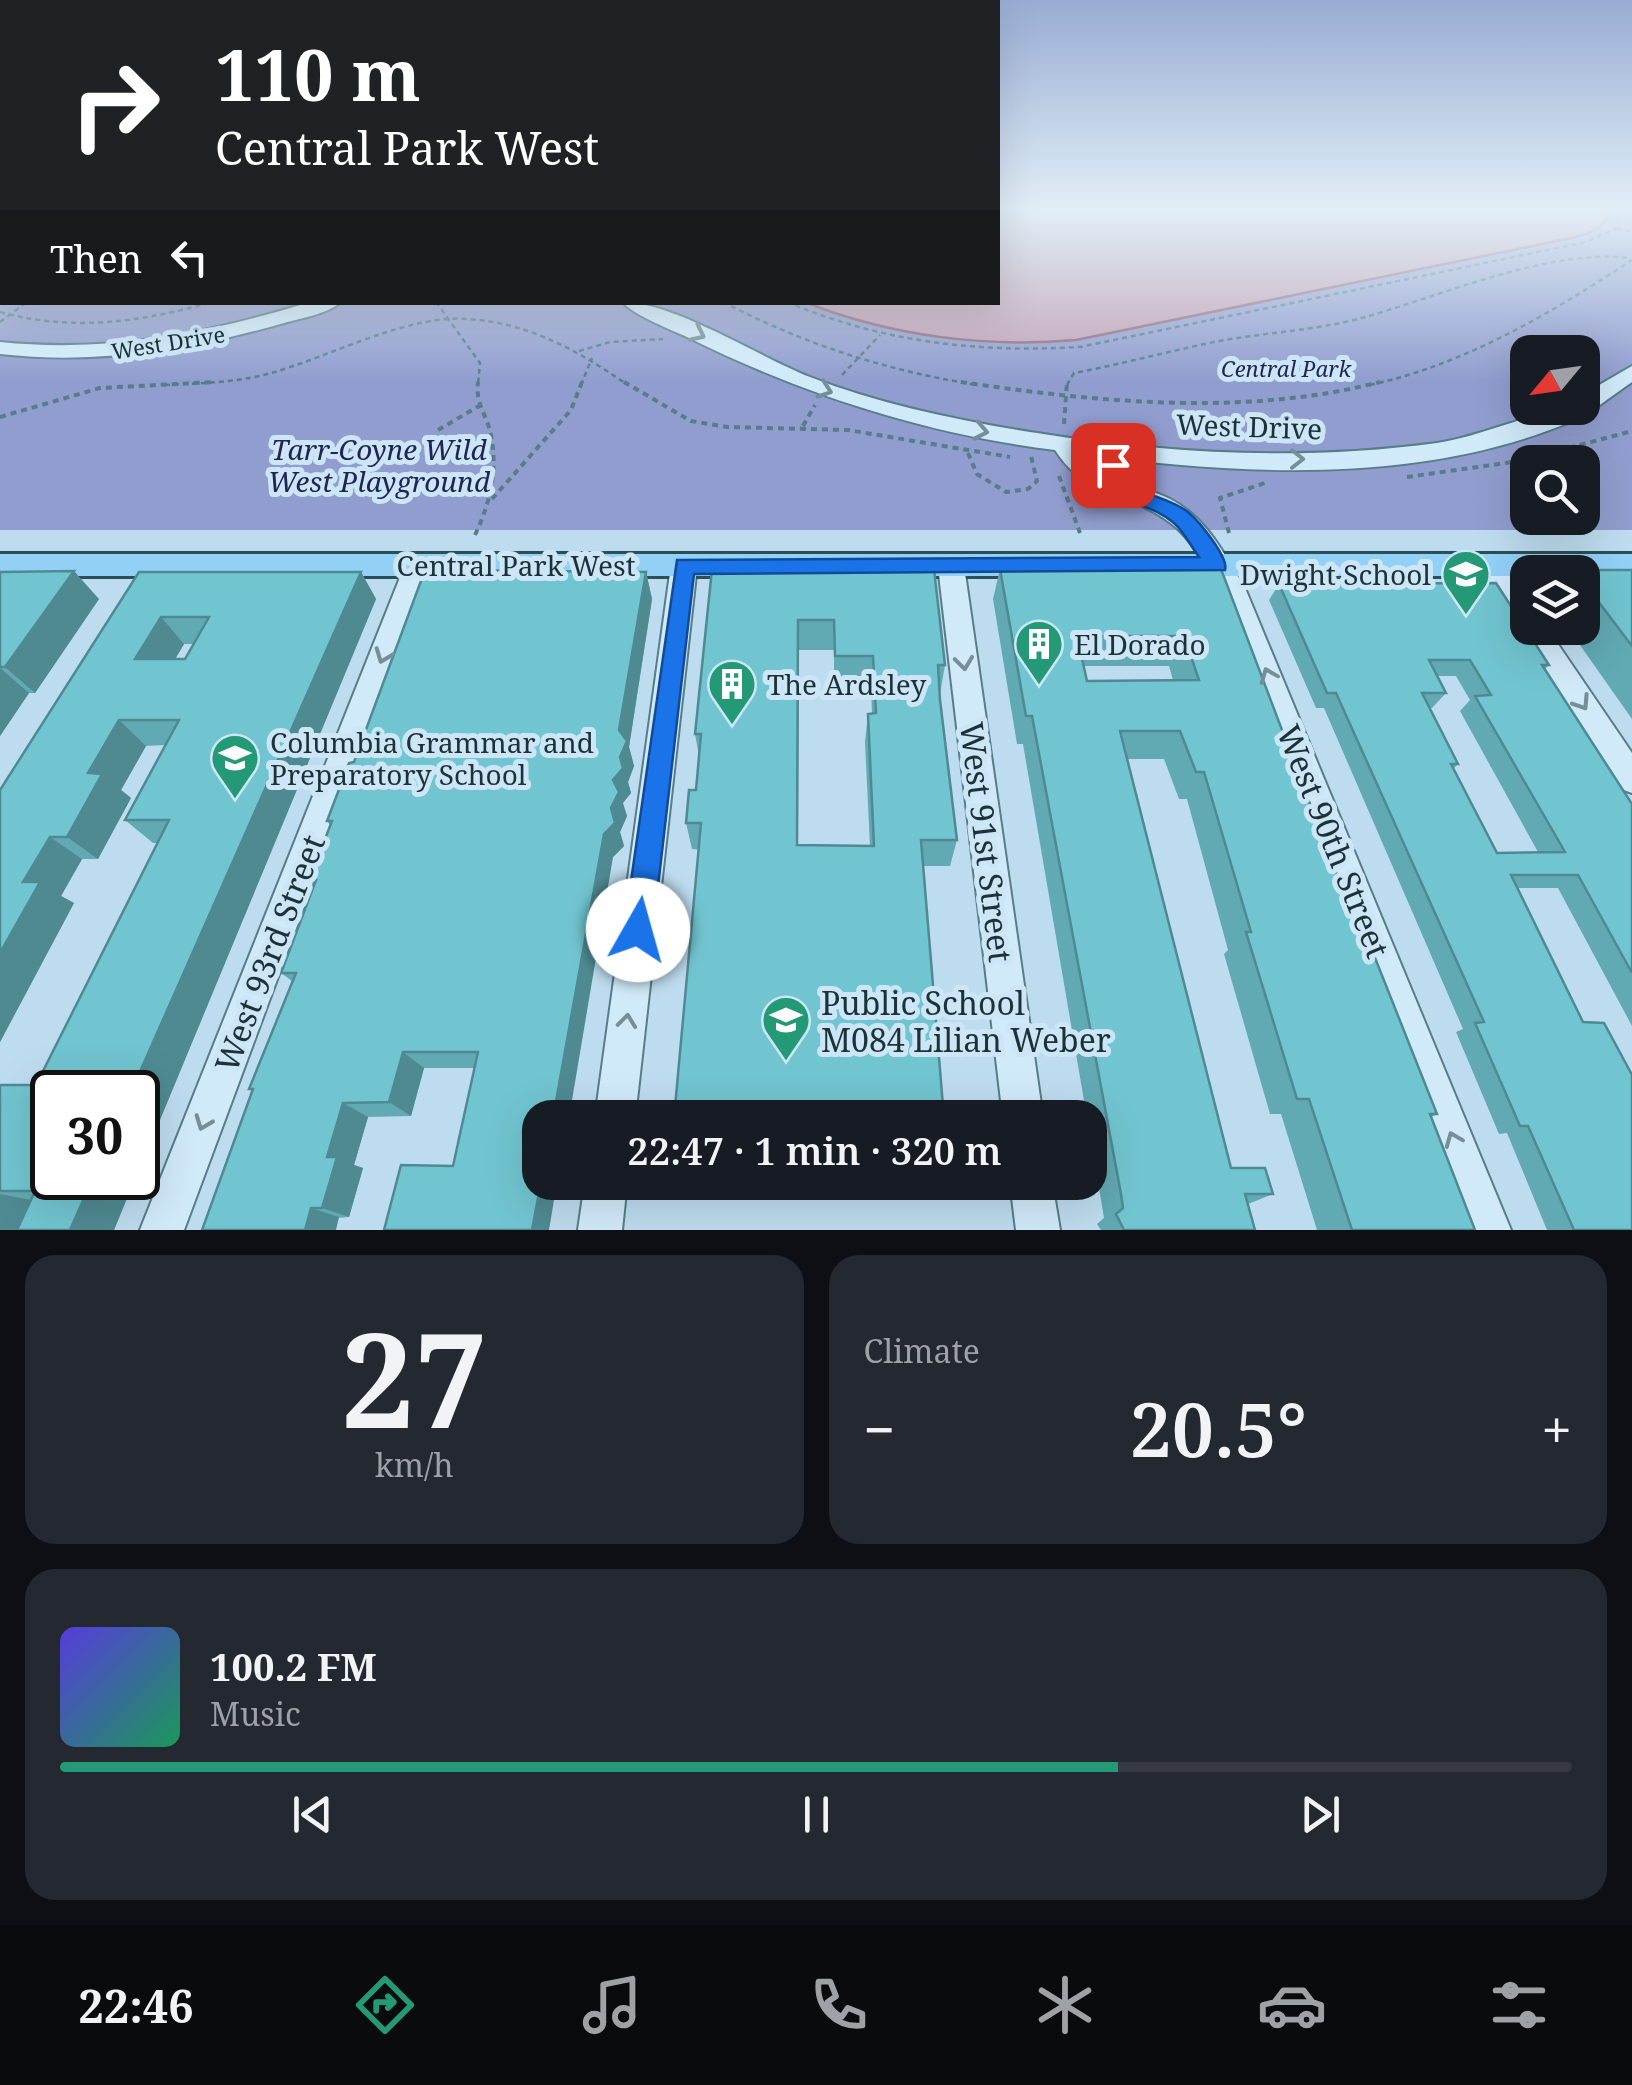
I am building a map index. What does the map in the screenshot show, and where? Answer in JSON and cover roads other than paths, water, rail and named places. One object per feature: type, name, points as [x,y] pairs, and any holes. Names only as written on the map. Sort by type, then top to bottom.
[{"type":"main road","name":"Central Park West","points":[[0,565],[951,566],[1223,549],[1491,566],[1632,565]]},
{"type":"street","name":"West Drive","points":[[0,348],[74,354],[154,348],[225,334],[322,305]]},
{"type":"street","name":"West Drive","points":[[638,305],[783,374],[857,401],[1060,447],[1276,460],[1452,450],[1560,420],[1608,393],[1632,372]]},
{"type":"street","name":"West 90th Street","points":[[1060,447],[1090,479],[1180,517],[1223,549],[1240,606],[1489,1230]]},
{"type":"street","points":[[1127,494],[1112,478],[1110,469],[1139,452]]},
{"type":"street","points":[[132,594],[151,565]]},
{"type":"street","name":"West 93rd Street","points":[[162,1230],[418,565]]},
{"type":"street","points":[[617,1100],[684,566]]},
{"type":"street","name":"West 91st Street","points":[[951,566],[1021,1100]]},
{"type":"street","points":[[1491,566],[1510,594]]},
{"type":"street","points":[[1543,645],[1632,779]]},
{"type":"street","points":[[600,1230],[604,1200]]},
{"type":"street","points":[[1034,1200],[1038,1230]]},
{"type":"place","name":"Dwight School","points":[[1466,616]]},
{"type":"place","name":"El Dorado","points":[[1039,686]]},
{"type":"place","name":"The Ardsley","points":[[732,726]]},
{"type":"place","name":"Columbia Grammar and Preparatory School","points":[[235,800]]},
{"type":"place","name":"Public School M084 Lilian Weber","points":[[786,1062]]},
{"type":"park label","name":"Central Park","points":[[1286,368]]},
{"type":"park label","name":"Tarr-Coyne Wild West Playground","points":[[379,465]]}]
